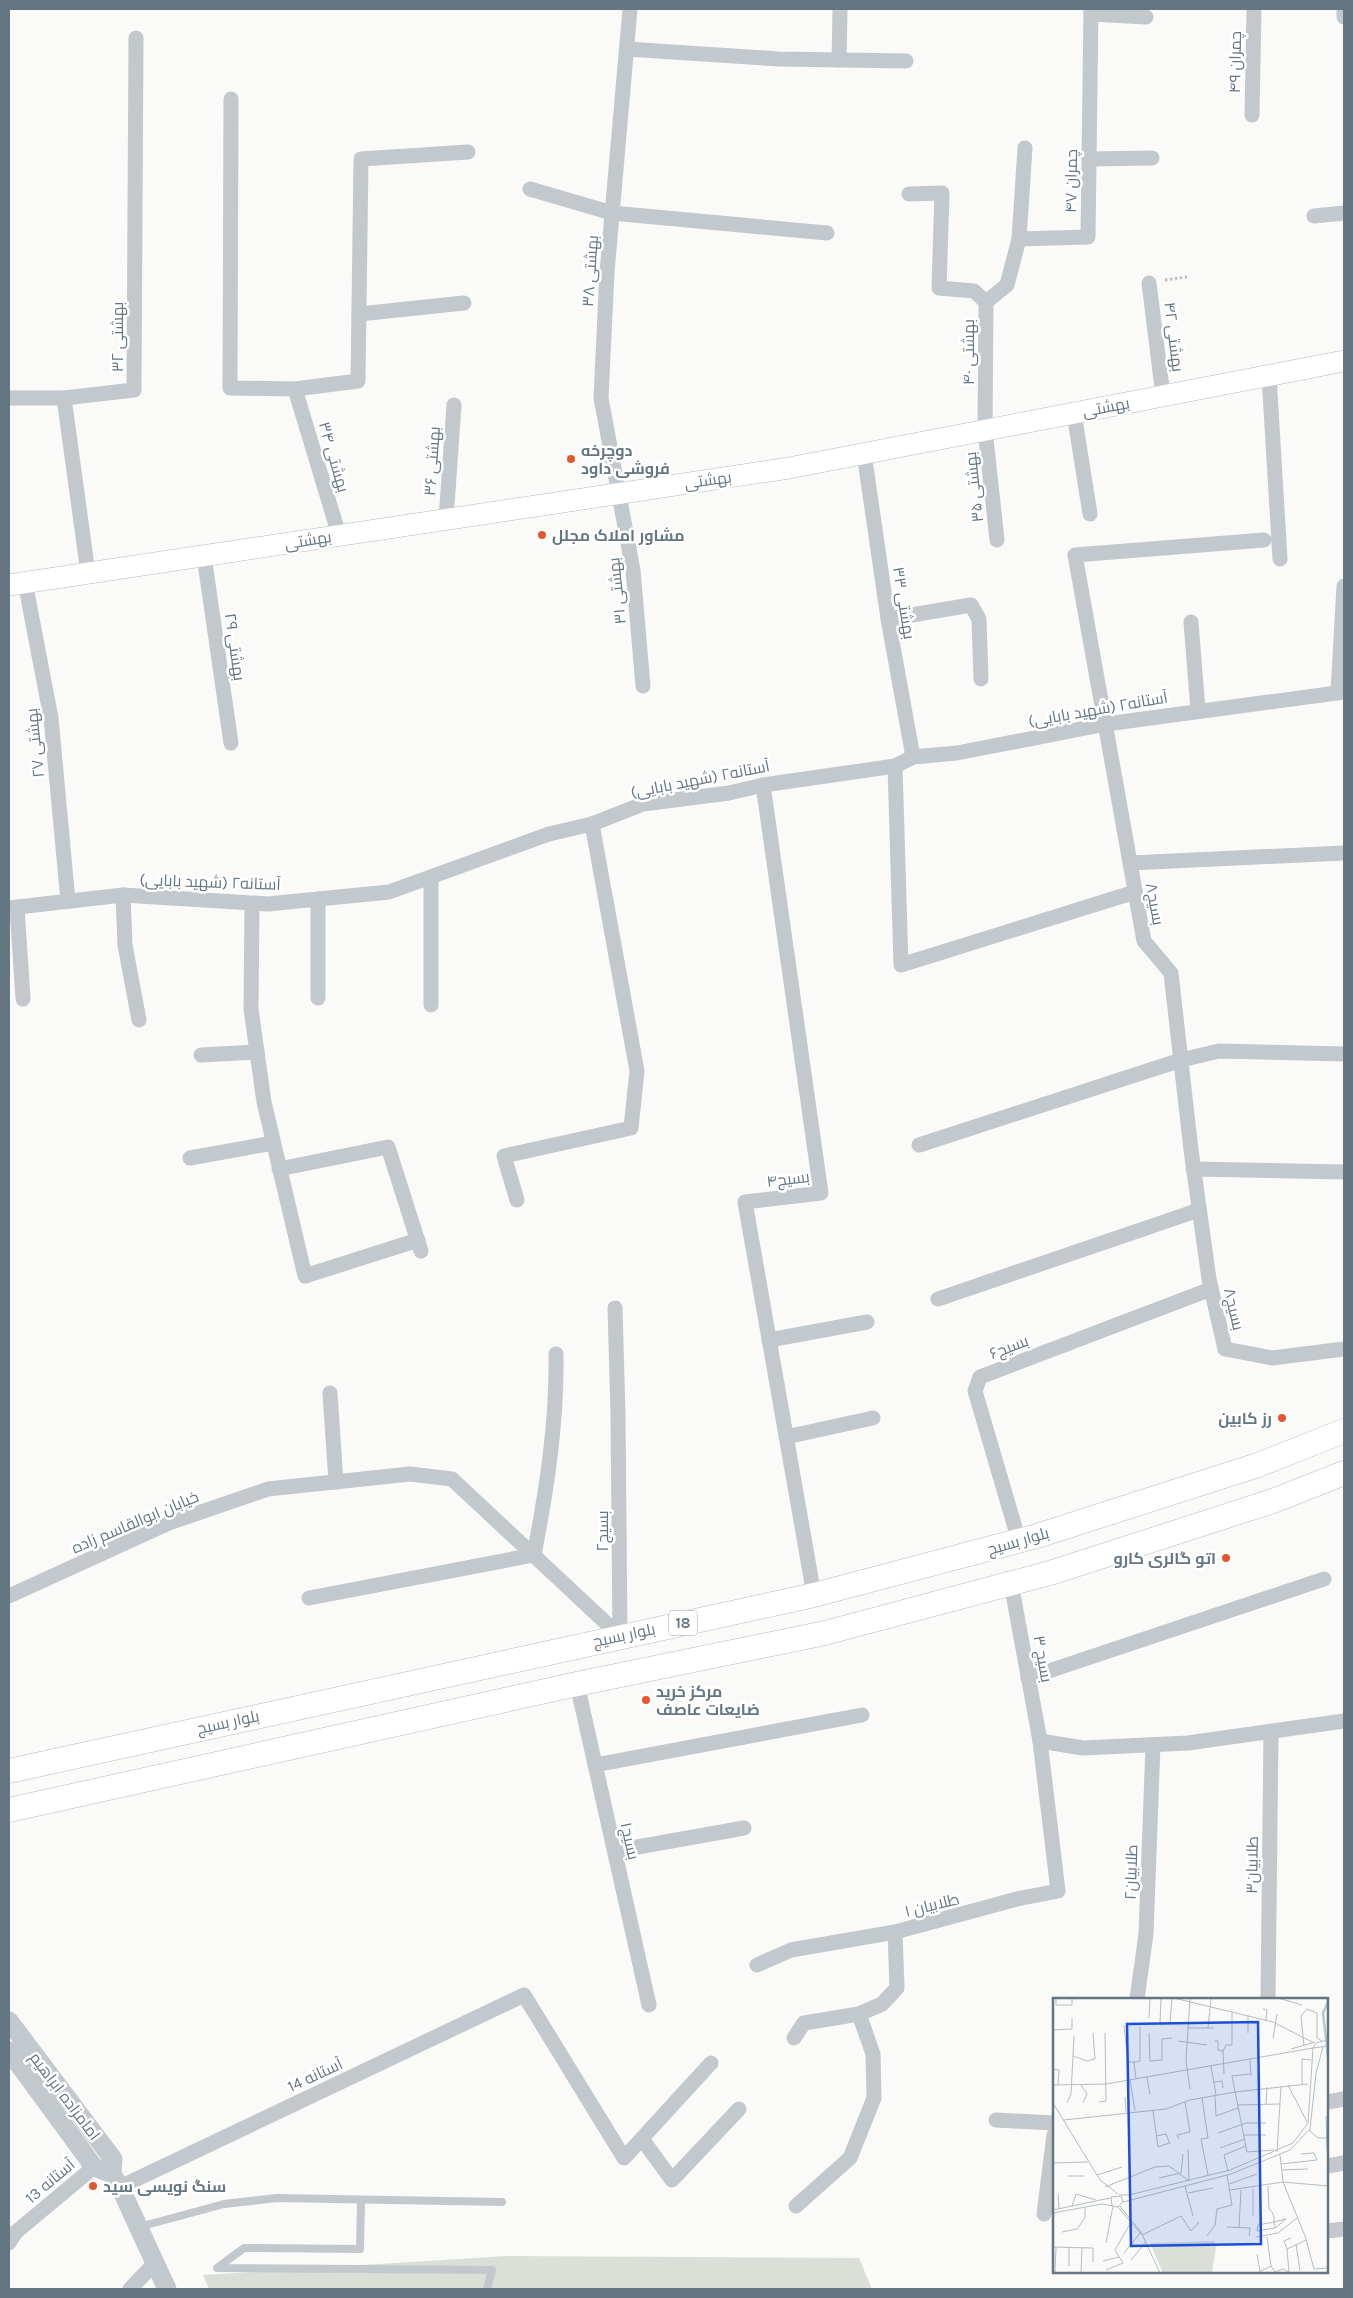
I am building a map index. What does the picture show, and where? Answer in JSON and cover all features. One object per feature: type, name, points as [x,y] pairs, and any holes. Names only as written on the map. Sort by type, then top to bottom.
[{"type":"main road","name":"بهشتی","points":[[17,584],[789,468],[1344,361]]},
{"type":"main road","name":"بلوار بسیج","points":[[9,1771],[814,1595],[1019,1541],[1258,1465],[1344,1431]]},
{"type":"main road","name":"18","points":[[9,1810],[577,1684],[825,1633],[1011,1583],[1273,1501],[1344,1473]]},
{"type":"street","name":"بهشتی ۳۸","points":[[620,493],[601,398],[606,272],[630,9]]},
{"type":"street","points":[[839,60],[840,9]]},
{"type":"street","name":"چمران ۴۹","points":[[1252,115],[1254,9]]},
{"type":"street","points":[[1344,9],[1344,17]]},
{"type":"street","points":[[1091,11],[1146,17]]},
{"type":"street","name":"چمران ۴۷","points":[[1019,239],[1088,237],[1091,11]]},
{"type":"street","name":"بهشتی ۳۲","points":[[64,398],[134,390],[136,38]]},
{"type":"street","points":[[627,49],[779,59],[906,61]]},
{"type":"street","points":[[231,98],[230,388],[296,389],[358,381],[361,159],[468,152]]},
{"type":"street","points":[[1019,239],[1025,148]]},
{"type":"street","points":[[1089,159],[1152,158]]},
{"type":"street","points":[[530,189],[612,213],[827,233]]},
{"type":"street","points":[[909,194],[942,193],[939,288],[974,291],[986,302]]},
{"type":"street","points":[[1314,216],[1344,213]]},
{"type":"street","name":"بهشتی ۴۰","points":[[985,430],[986,302],[1007,285],[1019,239]]},
{"type":"street","name":"بهشتی ۴۲","points":[[1149,283],[1163,396]]},
{"type":"street","points":[[359,314],[464,304]]},
{"type":"street","points":[[1269,376],[1280,559]]},
{"type":"street","name":"بهشتی ۳۴","points":[[296,389],[339,535]]},
{"type":"street","points":[[9,398],[64,398],[88,573]]},
{"type":"street","name":"بهشتی ۳۶","points":[[446,520],[454,405]]},
{"type":"street","points":[[1074,413],[1090,514]]},
{"type":"street","name":"بهشتی ۳۵","points":[[985,430],[997,540]]},
{"type":"street","name":"بهشتی ۳۳","points":[[864,453],[888,620],[913,757]]},
{"type":"street","name":"بهشتی ۳۱","points":[[620,493],[633,570],[643,686]]},
{"type":"street","name":"بسیج۸","points":[[1264,540],[1075,556],[1144,941],[1171,973],[1193,1169],[1211,1289],[1225,1349],[1272,1358],[1344,1349]]},
{"type":"street","name":"بهشتی ۲۹","points":[[204,556],[231,743]]},
{"type":"street","name":"بهشتی ۲۷","points":[[17,584],[51,718],[68,901]]},
{"type":"street","points":[[1341,692],[1344,586]]},
{"type":"street","points":[[888,620],[971,605],[980,619],[981,679]]},
{"type":"street","points":[[1191,622],[1198,710]]},
{"type":"street","name":"آستانه۲ (شهید بابایی)","points":[[13,907],[123,895],[252,904],[318,900],[389,892],[549,834],[592,824],[642,804],[729,793],[763,785],[895,766],[913,757],[957,753],[1106,724],[1341,692]]},
{"type":"street","points":[[895,766],[901,965],[1135,892]]},
{"type":"street","name":"بسیج۴","points":[[763,785],[821,1193],[746,1202],[814,1595]]},
{"type":"street","points":[[517,1200],[504,1156],[631,1128],[637,1072],[592,824]]},
{"type":"street","points":[[1130,863],[1344,853]]},
{"type":"street","points":[[431,877],[431,1005]]},
{"type":"street","points":[[123,895],[124,945],[140,1020]]},
{"type":"street","points":[[318,900],[318,998]]},
{"type":"street","points":[[252,904],[251,1009],[264,1102],[279,1169],[305,1276],[420,1245],[388,1147],[279,1169]]},
{"type":"street","points":[[13,907],[23,999]]},
{"type":"street","points":[[919,1145],[1181,1060],[1219,1051],[1344,1054]]},
{"type":"street","points":[[201,1055],[257,1052]]},
{"type":"street","points":[[190,1158],[273,1143]]},
{"type":"street","points":[[1193,1169],[1344,1172]]},
{"type":"street","points":[[938,1299],[1199,1210]]},
{"type":"street","name":"بسیج۶","points":[[1019,1541],[975,1391],[980,1377],[1211,1289]]},
{"type":"street","name":"بسیج۲","points":[[615,1308],[620,1636]]},
{"type":"street","points":[[770,1340],[867,1322]]},
{"type":"street","points":[[534,1556],[548,1480],[557,1400],[556,1354]]},
{"type":"street","points":[[330,1393],[336,1482]]},
{"type":"street","points":[[786,1437],[873,1418]]},
{"type":"street","name":"خیابان ابوالقاسم زاده","points":[[9,1596],[169,1523],[268,1489],[410,1474],[452,1479],[534,1556]]},
{"type":"street","points":[[534,1556],[620,1636]]},
{"type":"street","points":[[309,1598],[534,1556]]},
{"type":"street","points":[[1028,1678],[1324,1579]]},
{"type":"street","name":"بسیج ۳","points":[[1011,1583],[1040,1740]]},
{"type":"street","name":"بسیج۱","points":[[577,1684],[649,2005]]},
{"type":"street","points":[[596,1765],[862,1715]]},
{"type":"street","points":[[1040,1740],[1083,1748],[1188,1743],[1344,1721]]},
{"type":"street","name":"طلابیان۳","points":[[1268,1998],[1271,1732]]},
{"type":"street","name":"طلابیان ۱","points":[[794,2038],[804,2023],[859,2014],[882,2004],[897,1988],[895,1932],[1017,1899],[1058,1891],[1040,1740]]},
{"type":"street","name":"طلابیان۲","points":[[1137,1998],[1146,1934],[1153,1745]]},
{"type":"street","points":[[615,1851],[744,1828]]},
{"type":"street","points":[[757,1965],[791,1950],[895,1932]]},
{"type":"street","name":"آستانه 14","points":[[116,2180],[524,1995],[624,2158],[642,2139]]},
{"type":"street","points":[[796,2206],[850,2158],[874,2098],[873,2054],[859,2014]]},
{"type":"street","name":"امامزاده ابراهیم","points":[[9,2021],[113,2159],[116,2180],[167,2289]]},
{"type":"street","name":"امامزاده ابراهیم","points":[[9,2051],[94,2167],[116,2180]]},
{"type":"street","points":[[711,2063],[642,2139],[672,2180],[738,2109]]},
{"type":"street","points":[[1328,2102],[1344,2099]]},
{"type":"street","points":[[996,2120],[1053,2123]]},
{"type":"street","points":[[1044,2214],[1053,2143]]},
{"type":"street","points":[[1328,2166],[1344,2163]]},
{"type":"street","name":"آستانه 13","points":[[9,2243],[16,2232],[94,2167]]},
{"type":"street","points":[[1328,2231],[1344,2229]]},
{"type":"street","points":[[130,2289],[155,2263]]},
{"type":"lane","points":[[138,2227],[224,2204],[277,2198],[502,2202]]},
{"type":"lane","points":[[360,2200],[360,2249],[244,2248],[217,2268],[492,2270],[487,2289]]},
{"type":"path","points":[[1149,283],[1187,277]]},
{"type":"shaded area","points":[[506,2256],[859,2258],[872,2289],[209,2289],[203,2275]]},
{"type":"place","name":"دوچرخه فروشی داود","points":[[571,459]]},
{"type":"place","name":"مشاور املاک مجلل","points":[[542,535]]},
{"type":"place","name":"رز کابین","points":[[1282,1418]]},
{"type":"place","name":"اتو گالری کارو","points":[[1226,1558]]},
{"type":"place","name":"مرکز خرید ضایعات عاصف","points":[[646,1700]]},
{"type":"place","name":"سنگ نویسی سید","points":[[93,2186]]}]
